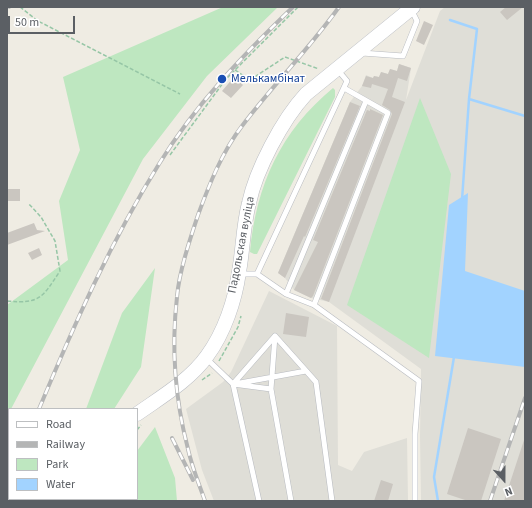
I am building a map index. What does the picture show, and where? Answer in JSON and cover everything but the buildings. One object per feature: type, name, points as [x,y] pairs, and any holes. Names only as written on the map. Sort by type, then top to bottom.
[{"type":"main road","name":"Падольская вуліца","points":[[138,413],[188,377],[206,358],[218,339],[225,323],[239,274],[248,204],[255,182],[293,108],[306,94],[412,8]]},
{"type":"lane","points":[[357,53],[403,56],[417,21],[412,8]]},
{"type":"lane","points":[[257,274],[347,81],[334,72]]},
{"type":"lane","points":[[314,305],[388,113],[344,88]]},
{"type":"lane","points":[[286,294],[366,101]]},
{"type":"lane","points":[[239,274],[257,274],[286,294],[314,305],[419,381],[415,434],[415,501]]},
{"type":"lane","points":[[233,384],[275,336]]},
{"type":"lane","points":[[275,336],[316,382],[332,501]]},
{"type":"lane","points":[[275,336],[271,388],[291,501]]},
{"type":"lane","points":[[206,358],[233,384],[259,501]]},
{"type":"lane","points":[[233,384],[306,371]]},
{"type":"lane","points":[[233,384],[271,388]]},
{"type":"path","points":[[20,7],[38,21],[180,94]]},
{"type":"path","points":[[170,154],[204,106],[235,70],[298,7]]},
{"type":"path","points":[[235,70],[250,80],[285,57],[334,72]]},
{"type":"path","points":[[7,301],[27,303],[45,295],[60,272],[55,241],[41,217],[28,203]]},
{"type":"shaded area","points":[[445,7],[525,7],[525,501],[421,501],[421,369],[329,302],[311,298],[294,290],[285,278],[278,273],[350,102],[362,86],[366,75],[373,78],[374,76],[379,77],[381,72],[388,74],[390,69],[397,71],[399,64],[411,68],[406,100],[440,11]]},
{"type":"shaded area","points":[[269,291],[337,326],[338,465],[352,471],[364,452],[407,438],[408,501],[214,501],[202,470],[186,409],[223,382],[231,372]]},
{"type":"green space","points":[[223,7],[278,7],[207,76],[143,159],[12,408],[8,408],[7,417],[7,305],[68,260],[59,201],[80,150],[63,77]]},
{"type":"green space","points":[[333,88],[335,90],[335,97],[257,254],[254,254],[250,252],[253,227],[265,182],[274,161],[285,141],[299,122]]},
{"type":"green space","points":[[420,98],[451,174],[429,358],[347,305]]},
{"type":"green space","points":[[155,268],[141,367],[115,408],[86,408],[122,313]]},
{"type":"green space","points":[[155,427],[175,478],[177,501],[106,501],[138,500],[138,450]]},
{"type":"water","points":[[468,193],[465,271],[525,291],[525,367],[435,356],[449,205]]},
{"type":"waterway","points":[[450,20],[477,29],[469,99],[462,200]]},
{"type":"waterway","points":[[469,99],[525,116]]},
{"type":"waterway","points":[[438,501],[434,477],[454,357]]},
{"type":"railway","points":[[39,408],[109,253],[141,193],[159,164],[188,121],[221,81],[256,43],[293,7]]},
{"type":"railway","points":[[205,501],[192,462],[184,430],[175,374],[175,316],[178,287],[185,256],[207,192],[228,147],[242,126],[316,38],[339,7]]},
{"type":"railway","points":[[490,501],[525,398]]},
{"type":"railway","points":[[172,438],[193,480]]},
{"type":"place","name":"Мелькамбінат","points":[[222,79]]}]
